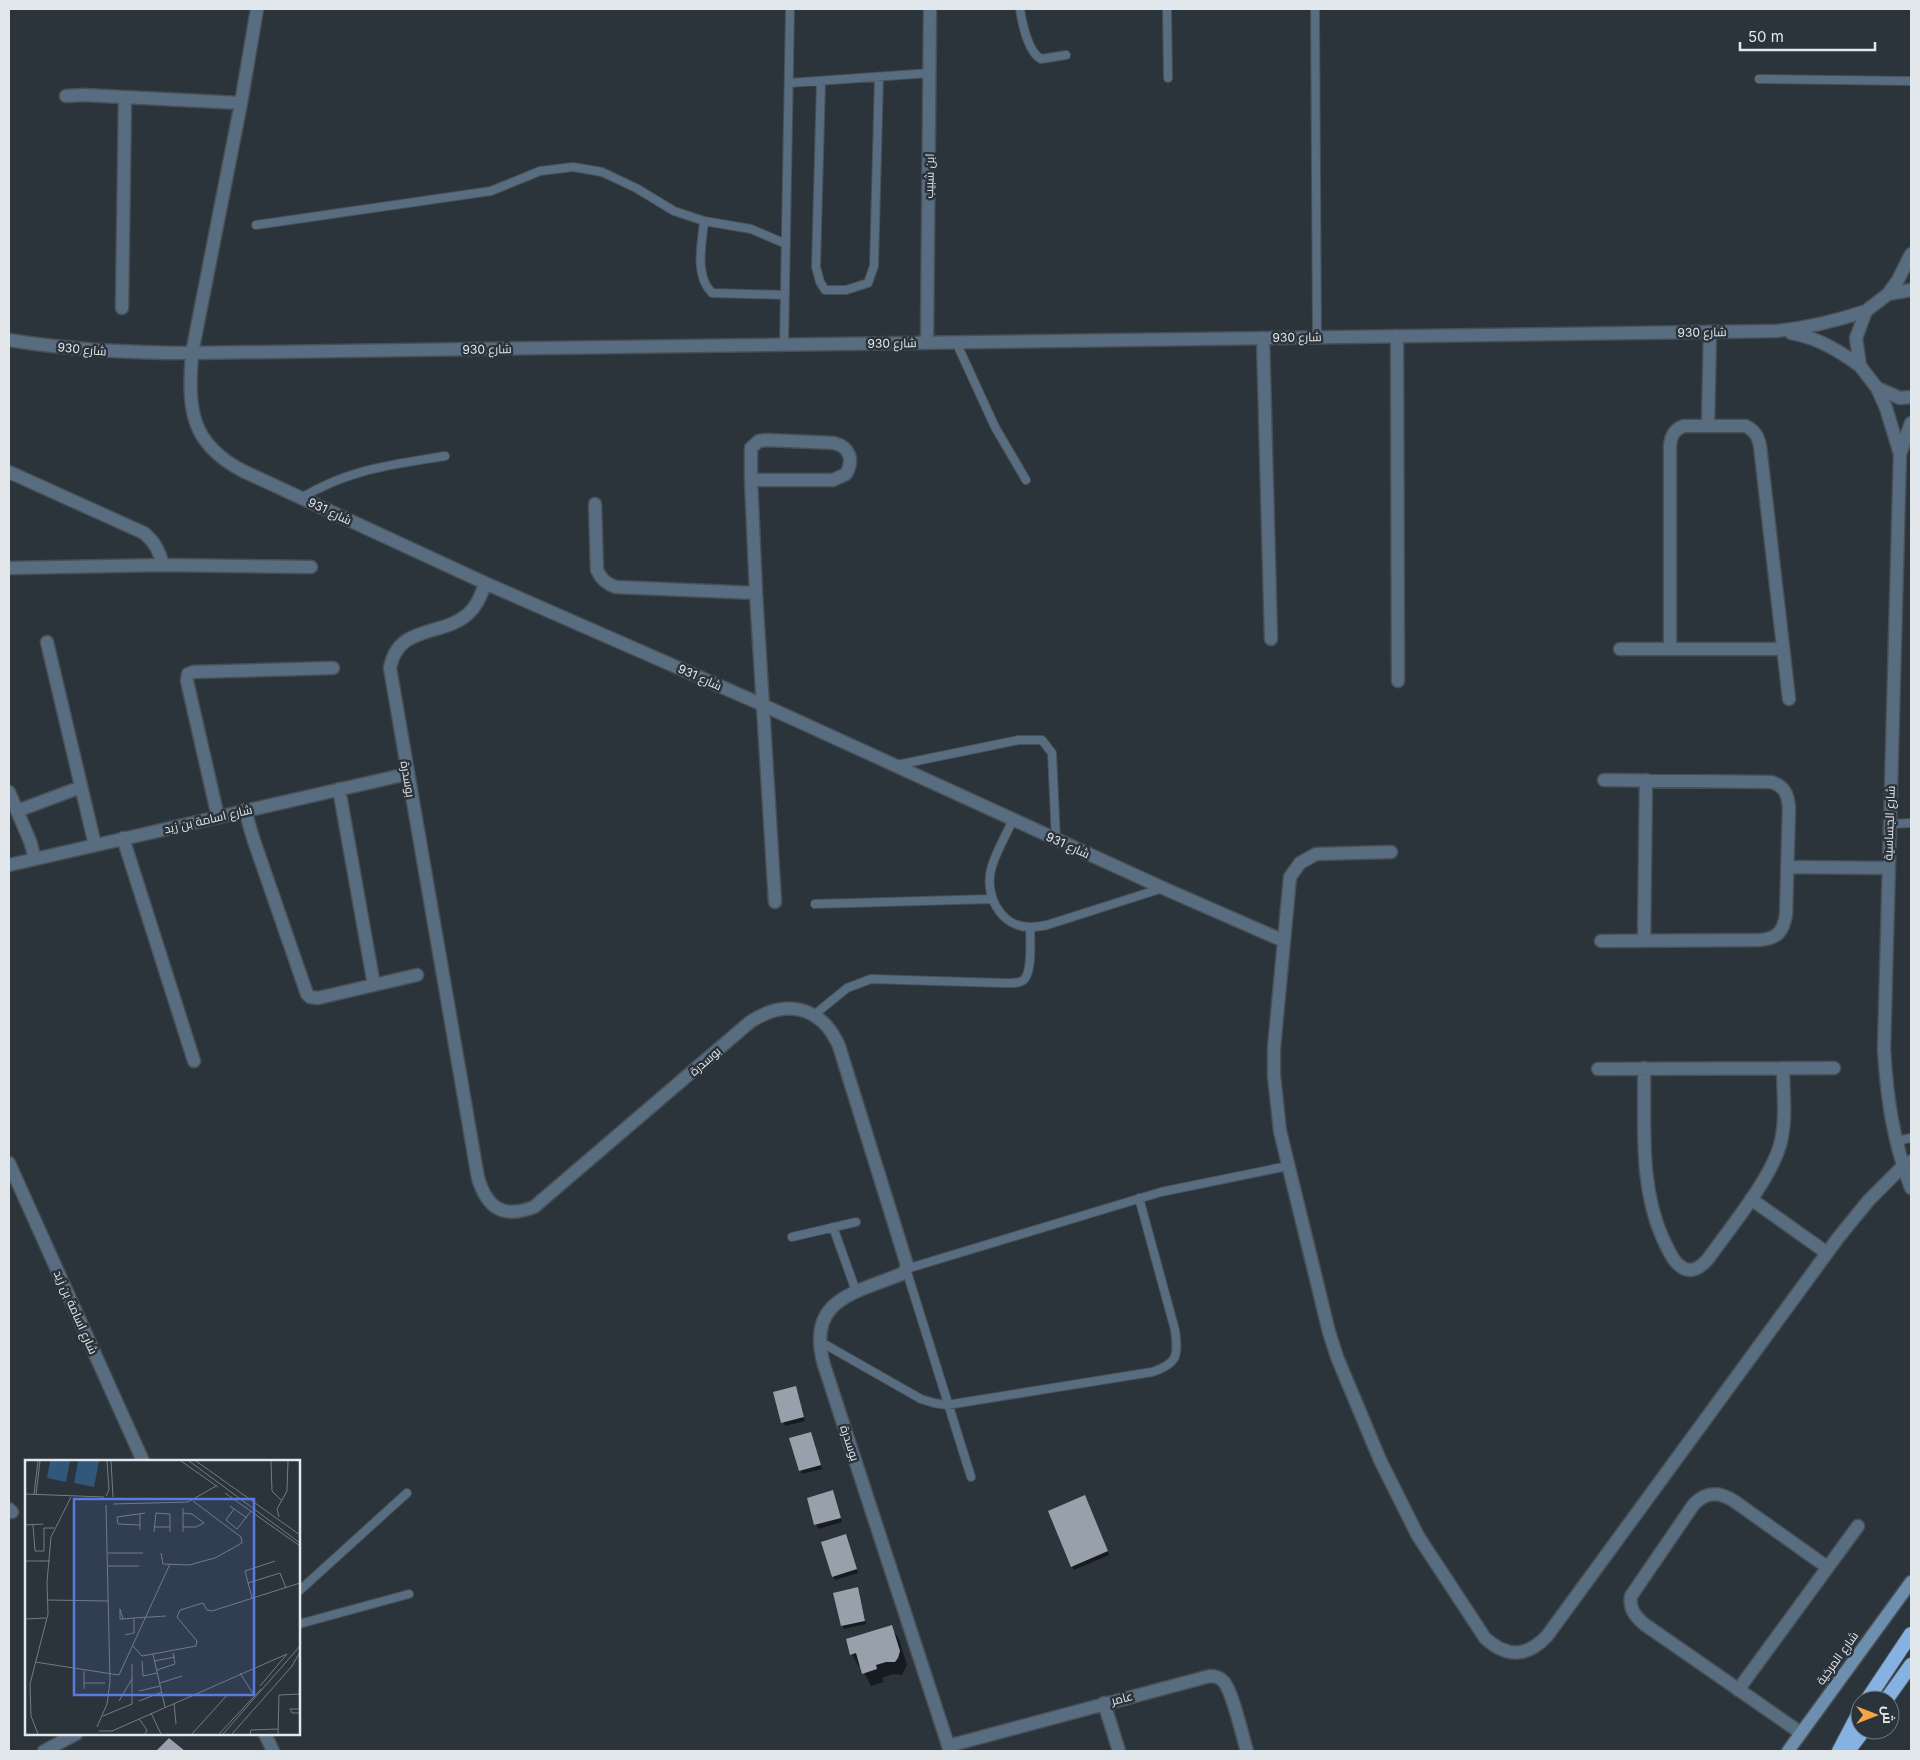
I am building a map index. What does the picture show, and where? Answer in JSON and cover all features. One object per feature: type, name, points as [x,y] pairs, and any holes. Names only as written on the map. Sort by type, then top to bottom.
[{"type":"highway","points":[[1874,1690],[1911,1634]]},
{"type":"highway","points":[[1893,1690],[1911,1665]]},
{"type":"highway","points":[[1839,1751],[1850,1731]]},
{"type":"highway","points":[[1848,1751],[1856,1740]]},
{"type":"main road","name":"شارع المرخية","points":[[1788,1751],[1911,1582]]},
{"type":"street","name":"شارع 931","points":[[257,9],[241,103],[192,353],[191,405],[203,438],[214,451],[227,462],[485,583],[763,704],[1056,840],[1284,941]]},
{"type":"street","name":"ابن شبيب","points":[[927,342],[930,9]]},
{"type":"street","points":[[66,96],[241,103]]},
{"type":"street","points":[[122,308],[125,97]]},
{"type":"street","points":[[1911,254],[1898,280],[1888,294],[1866,311],[1856,338],[1860,366],[1877,388],[1900,398],[1911,397]]},
{"type":"street","points":[[1888,294],[1911,290]]},
{"type":"street","name":"شارع 930","points":[[9,340],[83,350],[135,353],[192,353],[1776,331],[1807,328],[1837,321],[1866,311]]},
{"type":"street","name":"شارع 930","points":[[1776,331],[1806,336],[1835,348],[1860,366]]},
{"type":"street","points":[[1708,425],[1710,332]]},
{"type":"street","points":[[1397,336],[1398,681]]},
{"type":"street","points":[[1263,338],[1271,639]]},
{"type":"street","name":"شارع الجساسية","points":[[1877,388],[1891,422],[1900,454],[1884,1049],[1890,1114],[1895,1141],[1907,1162],[1911,1188]]},
{"type":"street","name":"شارع الجساسية","points":[[1900,454],[1911,423]]},
{"type":"street","points":[[1670,649],[1671,440],[1673,433],[1678,428],[1684,426],[1746,426],[1753,430],[1758,437],[1789,699]]},
{"type":"street","points":[[750,480],[833,480],[846,474],[851,462],[850,455],[841,444],[834,442],[759,441],[751,448],[750,480],[775,902]]},
{"type":"street","points":[[9,472],[144,533],[159,550],[163,565]]},
{"type":"street","points":[[595,504],[597,570],[600,576],[610,585],[616,587],[756,593]]},
{"type":"street","points":[[9,568],[163,565],[310,567]]},
{"type":"street","name":"بوسدرة","points":[[485,583],[481,596],[468,614],[460,620],[406,640],[395,652],[390,668],[478,1178],[483,1194],[490,1203],[500,1209],[514,1212],[534,1207],[750,1022],[763,1013],[774,1010],[794,1009],[814,1015],[830,1028],[839,1046],[906,1261],[906,1269],[904,1273],[856,1291],[840,1300],[827,1314],[819,1342],[824,1365],[949,1748]]},
{"type":"street","points":[[47,642],[95,845]]},
{"type":"street","points":[[1620,649],[1784,649]]},
{"type":"street","points":[[218,817],[187,681],[188,674],[193,672],[333,668]]},
{"type":"street","name":"شارع اسامة بن زيد","points":[[9,865],[407,774]]},
{"type":"street","points":[[1601,941],[1759,940],[1774,938],[1780,934],[1785,922],[1787,867],[1788,800],[1786,793],[1777,784],[1762,781],[1604,780]]},
{"type":"street","points":[[1644,941],[1646,780]]},
{"type":"street","points":[[17,811],[81,787]]},
{"type":"street","points":[[339,789],[374,985]]},
{"type":"street","points":[[9,792],[30,841],[35,859]]},
{"type":"street","points":[[245,810],[307,994],[310,997],[318,998],[417,975]]},
{"type":"street","points":[[123,838],[194,1061]]},
{"type":"street","points":[[1391,852],[1316,854],[1300,863],[1290,877],[1276,1020],[1274,1076],[1280,1131],[1328,1332],[1343,1374],[1380,1460],[1423,1544],[1485,1638],[1494,1646],[1505,1652],[1529,1651],[1539,1645],[1547,1636],[1827,1253],[1869,1200],[1907,1162]]},
{"type":"street","points":[[1787,867],[1888,868]]},
{"type":"street","points":[[1644,1068],[1645,1162],[1648,1191],[1655,1220],[1674,1260],[1681,1268],[1691,1270],[1700,1268],[1751,1199],[1771,1165],[1780,1144],[1783,1124],[1783,1068]]},
{"type":"street","points":[[1598,1069],[1834,1068]]},
{"type":"street","name":"شارع اسامة بن زيد","points":[[9,1163],[143,1460]]},
{"type":"street","points":[[1751,1199],[1827,1253]]},
{"type":"street","points":[[1801,1733],[1644,1624],[1634,1615],[1631,1609],[1631,1596],[1694,1504],[1706,1495],[1720,1494],[1727,1496],[1827,1567]]},
{"type":"street","points":[[1738,1690],[1858,1526]]},
{"type":"street","name":"عامر","points":[[949,1748],[1104,1703],[1205,1677],[1217,1677],[1223,1681],[1229,1691],[1247,1751]]},
{"type":"street","points":[[1104,1703],[1120,1751]]},
{"type":"street","points":[[265,1735],[273,1751]]},
{"type":"street","points":[[44,1751],[72,1736]]},
{"type":"street","points":[[60,1751],[72,1736]]},
{"type":"lane","points":[[784,345],[790,9]]},
{"type":"lane","points":[[1020,9],[1024,30],[1038,57],[1042,59],[1066,55]]},
{"type":"lane","points":[[1167,9],[1168,78]]},
{"type":"lane","points":[[1315,9],[1317,337]]},
{"type":"lane","points":[[789,83],[930,74]]},
{"type":"lane","points":[[821,81],[816,267],[820,282],[825,290],[846,290],[868,283],[874,266],[879,77]]},
{"type":"lane","points":[[1759,80],[1911,81]]},
{"type":"lane","points":[[256,225],[492,191],[540,171],[573,167],[602,172],[636,188],[674,211],[704,221],[750,229],[786,244]]},
{"type":"lane","points":[[704,221],[701,270],[706,287],[712,294],[785,295]]},
{"type":"lane","points":[[956,342],[995,427],[1026,480]]},
{"type":"lane","points":[[301,498],[323,484],[349,474],[445,456]]},
{"type":"lane","points":[[895,766],[1019,740],[1042,740],[1052,753],[1056,840]]},
{"type":"lane","points":[[1014,820],[992,866],[989,883],[992,899],[1001,913],[1014,923],[1030,928],[1047,925],[1162,888]]},
{"type":"lane","points":[[1890,824],[1911,823]]},
{"type":"lane","points":[[815,904],[992,899]]},
{"type":"lane","points":[[814,1015],[846,988],[871,979],[1002,983],[1023,981],[1028,976],[1030,928]]},
{"type":"lane","points":[[1895,1141],[1911,1138]]},
{"type":"lane","points":[[971,1478],[906,1269],[1139,1198],[1183,1187],[1288,1166]]},
{"type":"lane","points":[[819,1342],[921,1399],[947,1405],[1152,1372],[1167,1367],[1176,1358],[1175,1330],[1139,1198]]},
{"type":"lane","points":[[792,1237],[856,1222]]},
{"type":"lane","points":[[833,1227],[856,1291]]},
{"type":"lane","points":[[300,1590],[407,1493]]},
{"type":"lane","points":[[300,1624],[409,1594]]},
{"type":"building","points":[[796,1386],[804,1417],[781,1423],[773,1392]]},
{"type":"building","points":[[811,1432],[821,1465],[799,1471],[789,1438]]},
{"type":"building","points":[[833,1490],[841,1518],[814,1525],[807,1498]]},
{"type":"building","points":[[1085,1495],[1108,1551],[1071,1567],[1048,1511]]},
{"type":"building","points":[[846,1534],[857,1569],[832,1577],[821,1542]]},
{"type":"building","points":[[858,1587],[865,1621],[841,1626],[833,1593]]},
{"type":"building","points":[[892,1625],[900,1651],[898,1658],[895,1662],[876,1665],[877,1669],[862,1674],[856,1653],[850,1655],[846,1639]]},
{"type":"building","points":[[169,1738],[185,1751],[156,1751]]}]
